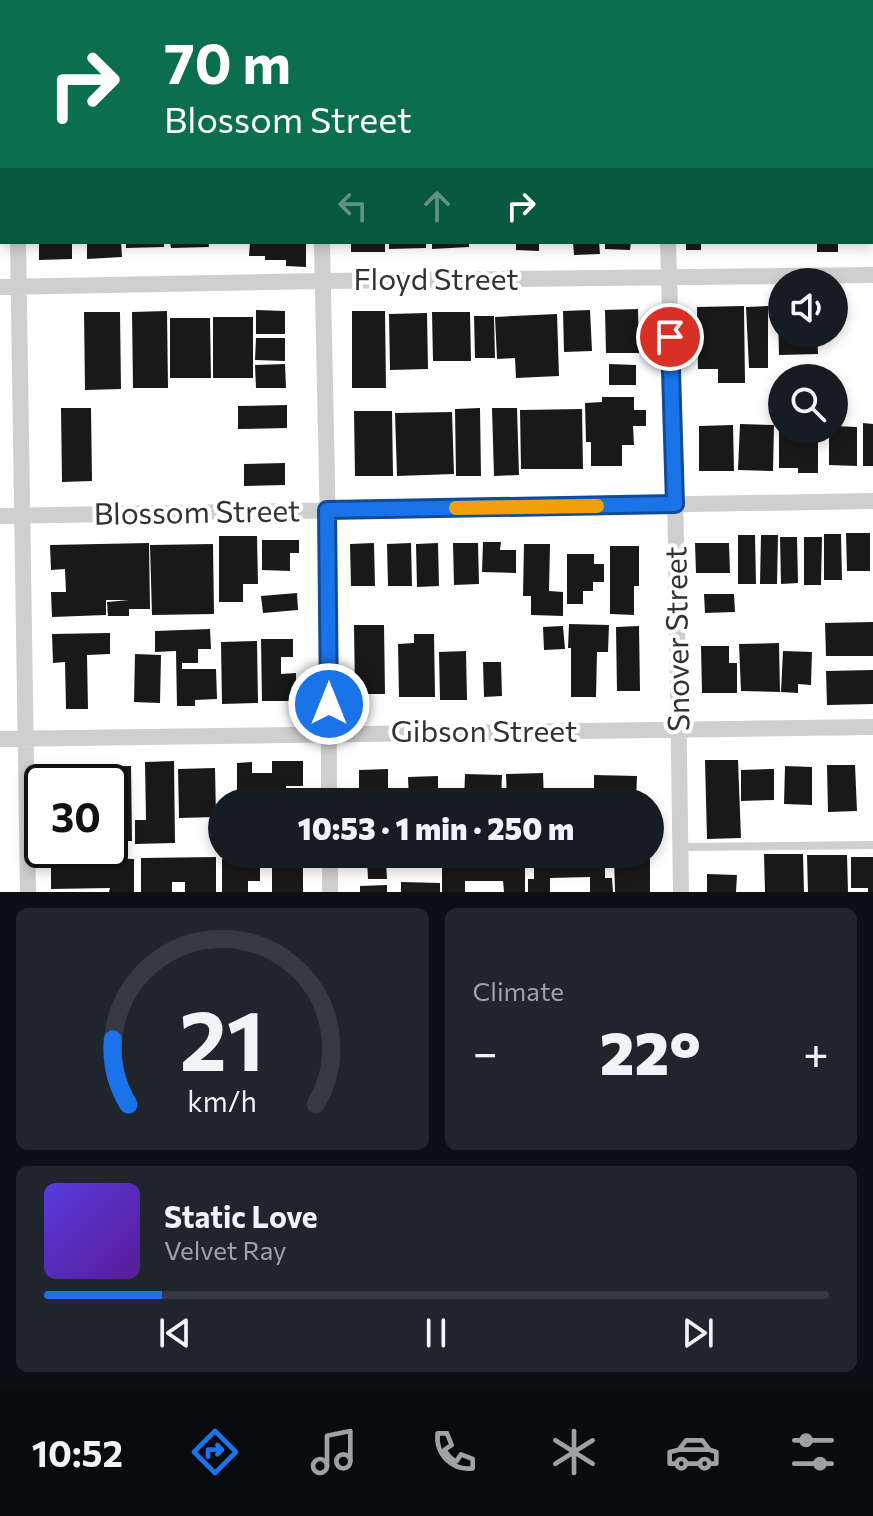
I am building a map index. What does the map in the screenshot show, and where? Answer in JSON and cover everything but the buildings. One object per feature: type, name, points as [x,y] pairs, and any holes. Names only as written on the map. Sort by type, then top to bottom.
[{"type":"street","points":[[18,244],[28,892]]},
{"type":"street","points":[[322,244],[329,788]]},
{"type":"street","name":"Snover Street","points":[[668,244],[681,892]]},
{"type":"street","name":"Floyd Street","points":[[0,287],[873,275]]},
{"type":"street","name":"Blossom Street","points":[[0,516],[873,501]]},
{"type":"street","name":"Gibson Street","points":[[0,739],[873,727]]},
{"type":"street","points":[[330,868],[330,892]]},
{"type":"lane","points":[[680,847],[873,845]]},
{"type":"slow traffic","points":[[456,508],[597,506]]},
{"type":"route","points":[[329,704],[327,510],[675,504],[670,337]]}]
